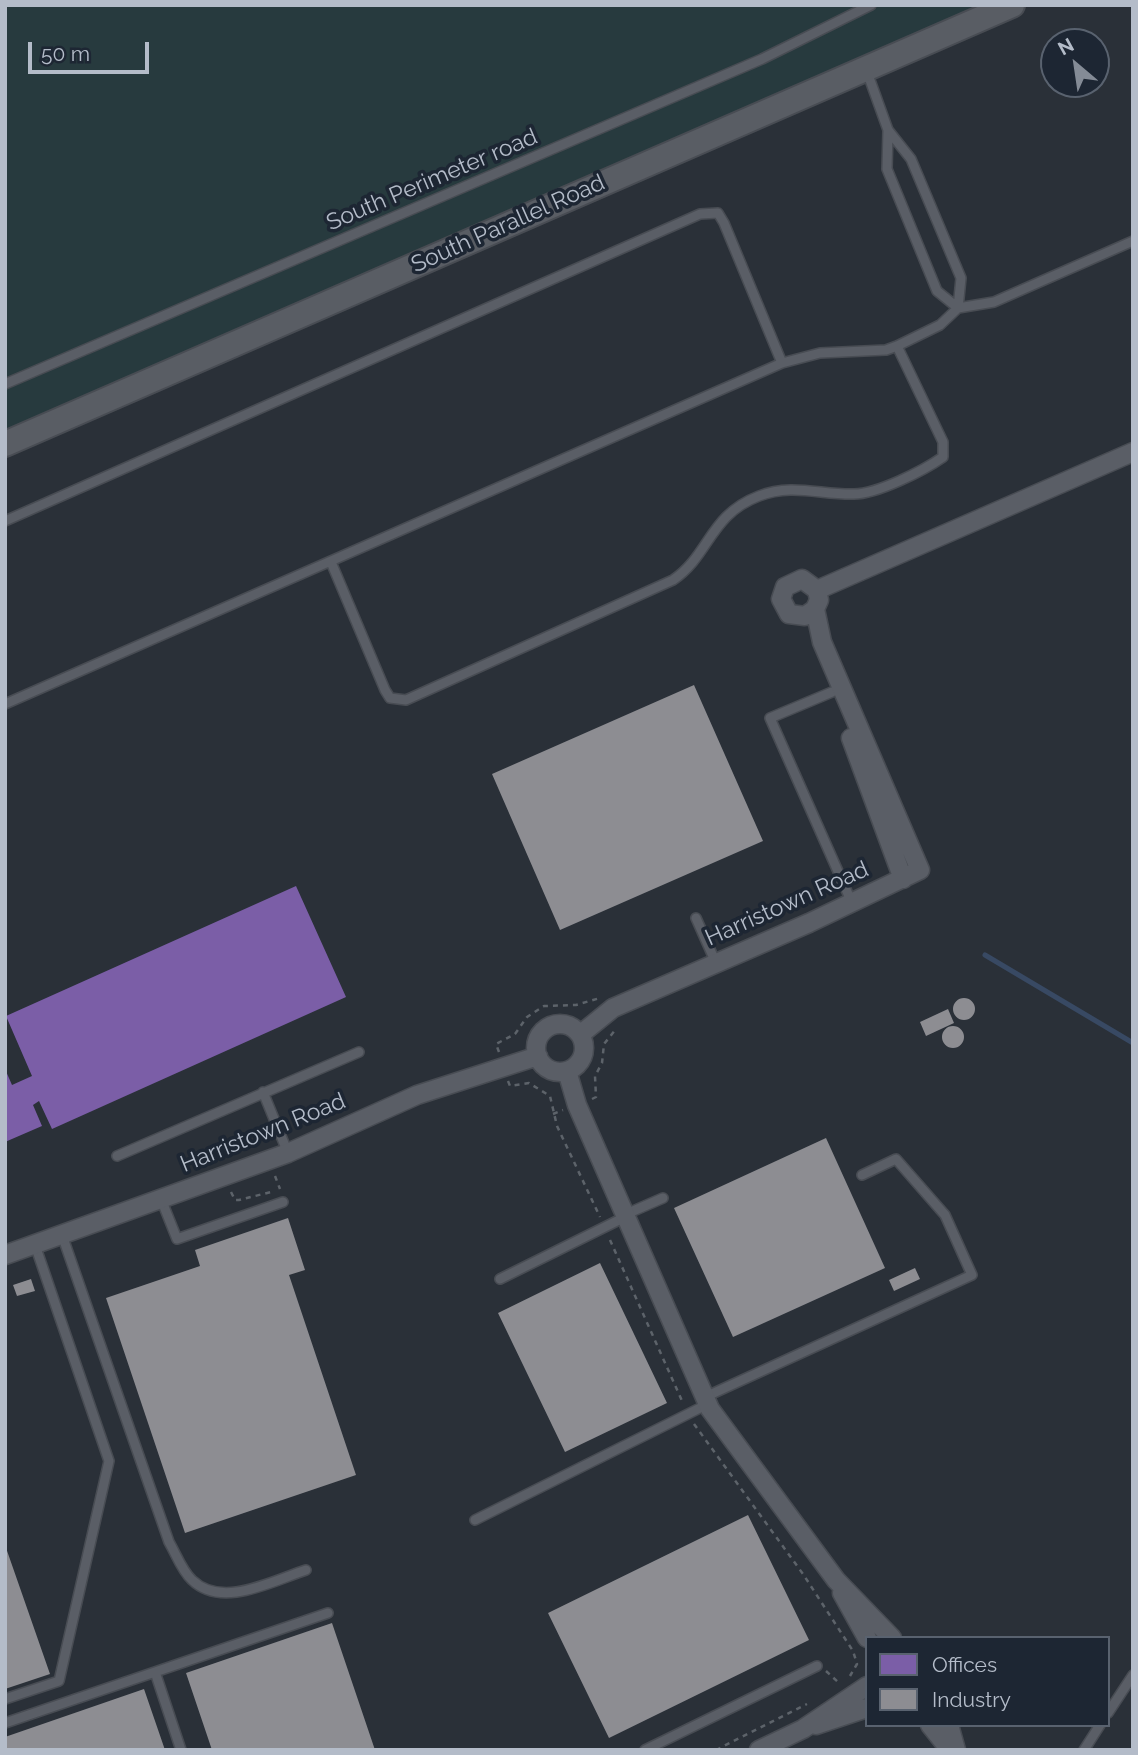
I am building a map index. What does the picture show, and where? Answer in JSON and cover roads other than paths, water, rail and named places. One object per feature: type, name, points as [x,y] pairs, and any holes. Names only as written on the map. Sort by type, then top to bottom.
[{"type":"main road","name":"South Parallel Road","points":[[5,444],[1012,5]]},
{"type":"street","points":[[817,590],[1133,452]]},
{"type":"street","name":"Harristown Road","points":[[802,579],[817,590],[819,600],[807,613],[789,614],[782,605],[785,587],[802,579]]},
{"type":"street","name":"Harristown Road","points":[[807,613],[832,692],[904,879]]},
{"type":"street","name":"Harristown Road","points":[[581,1034],[613,1008],[852,903],[920,870],[807,613]]},
{"type":"street","points":[[565,1024],[581,1034],[584,1055],[575,1067],[567,1071],[552,1070],[544,1066],[538,1056],[537,1041],[547,1027],[565,1024]]},
{"type":"street","name":"Harristown Road","points":[[5,1255],[288,1153],[417,1095],[538,1056]]},
{"type":"street","points":[[567,1071],[577,1105],[706,1401],[836,1580],[866,1636]]},
{"type":"street","points":[[836,1580],[890,1636]]},
{"type":"street","points":[[803,1729],[865,1687]]},
{"type":"street","points":[[759,1750],[803,1729],[865,1709]]},
{"type":"street","points":[[932,1727],[950,1750]]},
{"type":"street","points":[[950,1727],[956,1750]]},
{"type":"lane","name":"South Perimeter road","points":[[5,384],[750,65],[871,5]]},
{"type":"lane","points":[[865,68],[888,130],[911,159],[961,278],[958,308]]},
{"type":"lane","points":[[888,130],[887,169],[937,290],[958,308]]},
{"type":"lane","points":[[5,521],[700,214],[718,214],[724,223],[782,363]]},
{"type":"lane","points":[[5,704],[782,363],[820,353],[886,350],[940,325],[958,308],[994,302],[1133,241]]},
{"type":"lane","points":[[331,562],[385,690],[390,698],[406,700],[673,580],[690,568],[710,532],[726,516],[758,496],[795,488],[865,494],[943,457],[943,442],[897,346]]},
{"type":"lane","points":[[832,692],[770,719],[852,903]]},
{"type":"lane","points":[[696,918],[716,963]]},
{"type":"lane","points":[[117,1156],[359,1052]]},
{"type":"lane","points":[[263,1093],[288,1153]]},
{"type":"lane","points":[[475,1520],[706,1401],[972,1275],[945,1215],[897,1159],[862,1175]]},
{"type":"lane","points":[[500,1279],[663,1198]]},
{"type":"lane","points":[[161,1199],[177,1239],[283,1202]]},
{"type":"lane","points":[[62,1235],[169,1542],[190,1579],[206,1591],[226,1594],[306,1570]]},
{"type":"lane","points":[[5,1699],[59,1681],[109,1461],[35,1245]]},
{"type":"lane","points":[[5,1723],[328,1613]]},
{"type":"lane","points":[[645,1750],[817,1666]]},
{"type":"lane","points":[[155,1672],[181,1750]]},
{"type":"lane","points":[[1110,1710],[1133,1675]]},
{"type":"lane","points":[[1084,1750],[1099,1727]]},
{"type":"waterway","points":[[985,955],[1133,1043]]}]
